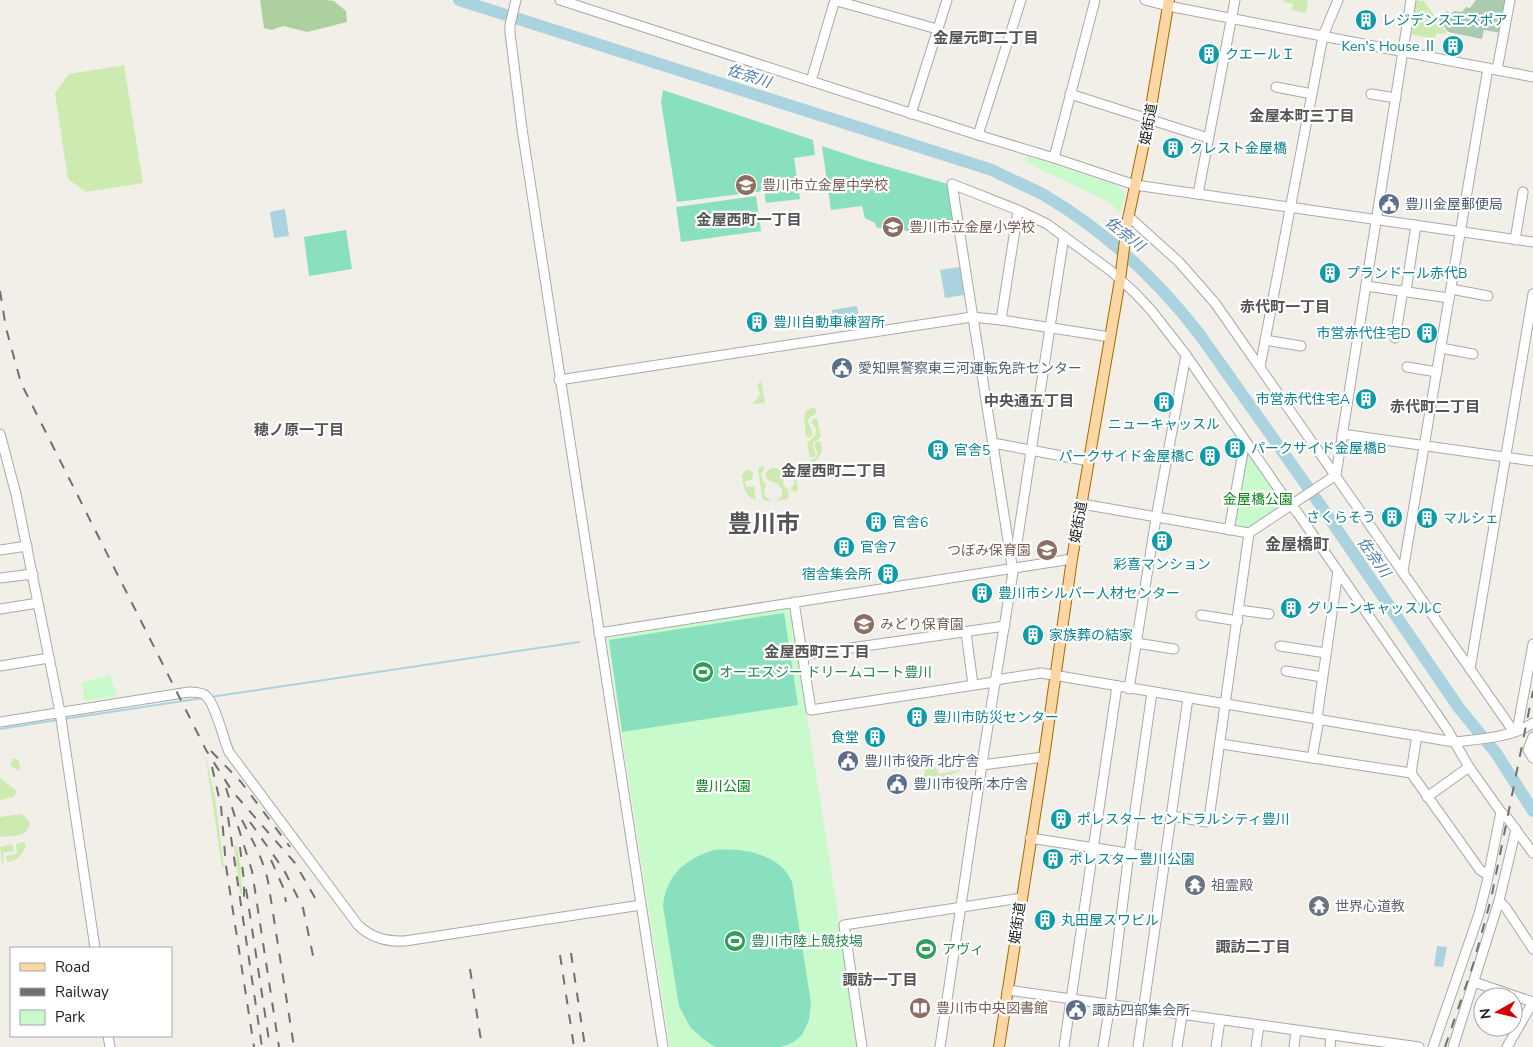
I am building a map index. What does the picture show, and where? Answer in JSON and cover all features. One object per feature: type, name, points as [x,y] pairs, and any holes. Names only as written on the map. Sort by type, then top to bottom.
[{"type":"main road","name":"姫街道","points":[[998,1047],[1044,757],[1072,559],[1120,280],[1128,220],[1149,120],[1168,3]]},
{"type":"street","points":[[560,0],[811,82],[1135,184],[1533,242]]},
{"type":"street","points":[[811,82],[834,4],[837,0],[937,29]]},
{"type":"street","points":[[911,114],[947,0]]},
{"type":"street","points":[[978,135],[1021,0]]},
{"type":"street","points":[[1054,158],[1094,0]]},
{"type":"street","points":[[1145,0],[1168,3],[1232,19],[1533,77]]},
{"type":"street","points":[[1198,194],[1235,0]]},
{"type":"street","points":[[1260,367],[1323,36],[1338,0]]},
{"type":"street","points":[[1082,504],[1249,533],[1336,475],[1411,0]]},
{"type":"street","points":[[1403,571],[1460,232],[1492,69],[1510,0]]},
{"type":"street","points":[[516,1],[510,24],[510,33],[522,129],[559,380],[663,1047]]},
{"type":"street","points":[[1276,87],[1312,94]]},
{"type":"street","points":[[1070,94],[1208,138]]},
{"type":"street","points":[[1371,94],[1396,98]]},
{"type":"street","points":[[940,1047],[1013,572],[952,184],[1018,210],[1047,224],[1111,271],[1151,310],[1186,355],[1245,441],[1294,503],[1469,767],[1533,853]]},
{"type":"street","points":[[1516,240],[1523,192]]},
{"type":"street","points":[[1001,320],[1018,210]]},
{"type":"street","points":[[1128,220],[1179,262],[1205,290],[1403,571],[1512,732]]},
{"type":"street","points":[[1395,338],[1416,225]]},
{"type":"street","points":[[1010,554],[1017,543],[1064,236]]},
{"type":"street","points":[[1366,286],[1449,298]]},
{"type":"street","points":[[1451,289],[1488,296]]},
{"type":"street","points":[[1470,669],[1533,294]]},
{"type":"street","points":[[559,380],[972,317],[1110,337]]},
{"type":"street","points":[[1265,340],[1301,346]]},
{"type":"street","points":[[1441,348],[1473,354]]},
{"type":"street","points":[[1129,689],[1156,518],[1186,355]]},
{"type":"street","points":[[1407,367],[1437,372]]},
{"type":"street","points":[[0,434],[4,458],[27,546],[60,712],[95,947]]},
{"type":"street","points":[[1342,434],[1533,461]]},
{"type":"street","points":[[1229,530],[1245,441]]},
{"type":"street","points":[[993,444],[1089,461]]},
{"type":"street","points":[[1172,816],[1206,822],[1209,819],[1249,533]]},
{"type":"street","points":[[0,550],[27,546]]},
{"type":"street","points":[[599,632],[1072,559]]},
{"type":"street","points":[[1312,758],[1338,572]]},
{"type":"street","points":[[0,578],[33,574]]},
{"type":"street","points":[[794,602],[811,710],[1041,673],[1454,742],[1512,732],[1533,724]]},
{"type":"street","points":[[0,608],[38,603]]},
{"type":"street","points":[[1239,610],[1269,614]]},
{"type":"street","points":[[1201,615],[1238,621]]},
{"type":"street","points":[[802,655],[1005,626]]},
{"type":"street","points":[[966,632],[973,685]]},
{"type":"street","points":[[1136,643],[1174,649]]},
{"type":"street","points":[[1512,732],[1533,644]]},
{"type":"street","points":[[1280,646],[1326,653]]},
{"type":"street","points":[[0,666],[49,658]]},
{"type":"street","points":[[1286,672],[1322,677]]},
{"type":"street","points":[[1064,1047],[1116,686]]},
{"type":"street","points":[[0,722],[189,692],[204,694],[210,700],[229,752],[358,925],[377,938],[391,942],[641,905]]},
{"type":"street","points":[[1103,1047],[1152,692]]},
{"type":"street","points":[[1138,1047],[1188,698]]},
{"type":"street","points":[[1417,735],[1411,773],[1480,870],[1488,875]]},
{"type":"street","points":[[1533,737],[1528,750],[1533,758]]},
{"type":"street","points":[[1463,756],[1476,739]]},
{"type":"street","points":[[1220,744],[1411,773]]},
{"type":"street","points":[[982,765],[1044,757]]},
{"type":"street","points":[[1427,796],[1469,767]]},
{"type":"street","points":[[1433,1047],[1479,914],[1501,812]]},
{"type":"street","points":[[1453,1047],[1499,901],[1516,829]]},
{"type":"street","points":[[1030,838],[1166,859]]},
{"type":"street","points":[[862,1047],[844,925],[1021,898]]},
{"type":"street","points":[[1499,901],[1506,908],[1533,949]]},
{"type":"street","points":[[1474,982],[1533,1002],[1507,1047]]},
{"type":"street","points":[[1007,990],[1332,1035],[1367,1044],[1419,1047]]},
{"type":"street","points":[[1177,1047],[1182,1015]]},
{"type":"street","points":[[1216,1047],[1220,1020]]},
{"type":"street","points":[[1256,1047],[1259,1026]]},
{"type":"street","points":[[1294,1047],[1296,1031]]},
{"type":"street","points":[[1330,1047],[1332,1035]]},
{"type":"green space","points":[[260,0],[334,1],[346,11],[347,22],[307,32],[283,26],[272,30],[264,28]]},
{"type":"green space","points":[[1284,0],[1308,0],[1306,13],[1292,10],[1293,4],[1283,2]]},
{"type":"green space","points":[[1413,0],[1424,1],[1447,33],[1436,34],[1435,39],[1408,34]]},
{"type":"green space","points":[[1476,0],[1507,0],[1501,33],[1484,30],[1482,39],[1448,32],[1439,19],[1447,11],[1451,14],[1454,11],[1462,12],[1466,7],[1470,8]]},
{"type":"green space","points":[[124,65],[143,183],[86,192],[68,179],[55,93],[69,74]]},
{"type":"green space","points":[[663,90],[813,140],[815,155],[794,158],[800,199],[766,203],[764,191],[677,202],[661,102]]},
{"type":"green space","points":[[822,146],[948,184],[954,229],[914,235],[898,227],[877,228],[875,223],[865,218],[862,206],[831,210]]},
{"type":"green space","points":[[1027,156],[1120,186],[1119,188],[1125,195],[1120,212],[1107,201],[1025,162]]},
{"type":"green space","points":[[756,196],[761,231],[681,242],[676,207]]},
{"type":"green space","points":[[346,230],[352,269],[309,276],[304,237]]},
{"type":"green space","points":[[761,380],[765,403],[753,404],[760,395],[757,386]]},
{"type":"green space","points":[[813,407],[816,409],[816,413],[809,418],[808,422],[813,433],[808,438],[806,436],[804,418],[806,411]]},
{"type":"green space","points":[[817,418],[821,437],[813,443],[816,454],[810,458],[807,442],[815,436],[816,429],[811,422]]},
{"type":"green space","points":[[817,441],[821,442],[822,451],[815,463],[812,464],[810,460],[818,454],[814,445]]},
{"type":"green space","name":"金屋橋公園","points":[[1247,452],[1249,452],[1285,505],[1250,529],[1234,527],[1233,525]]},
{"type":"green space","points":[[765,466],[761,475],[767,485],[764,492],[767,498],[772,501],[765,501],[762,497],[758,469]]},
{"type":"green space","points":[[794,466],[798,489],[796,492],[791,490],[795,483],[792,478],[793,470],[781,467]]},
{"type":"green space","points":[[771,468],[781,471],[784,486],[788,489],[788,499],[776,501],[782,496],[782,490],[778,484],[769,481],[767,478],[766,472]]},
{"type":"green space","points":[[746,470],[752,471],[753,476],[751,480],[745,481],[746,487],[754,486],[756,500],[745,491],[742,475]]},
{"type":"green space","name":"豊川公園","points":[[790,608],[859,1047],[670,1047],[607,638]]},
{"type":"green space","name":"オーエスジー ドリームコート豊川","points":[[784,613],[798,705],[622,732],[609,640]]},
{"type":"green space","points":[[110,674],[117,696],[84,701],[82,683]]},
{"type":"green space","points":[[205,753],[215,797],[224,867],[222,867]]},
{"type":"green space","points":[[13,758],[19,761],[19,770],[10,765]]},
{"type":"green space","points":[[958,762],[961,765],[960,771],[936,779],[924,776],[925,769],[931,765],[936,768],[939,774],[959,770]]},
{"type":"green space","points":[[0,778],[17,791],[14,797],[0,800]]},
{"type":"green space","points":[[22,814],[29,821],[27,830],[20,835],[0,837],[0,817]]},
{"type":"green space","points":[[24,842],[26,846],[21,855],[7,862],[6,856],[17,854],[16,844]]},
{"type":"green space","points":[[11,844],[13,851],[3,853],[4,863],[2,864],[0,847]]},
{"type":"green space","points":[[237,846],[241,868],[242,894],[240,894],[234,847]]},
{"type":"green space","name":"豊川市陸上競技場","points":[[714,850],[736,850],[759,854],[779,864],[792,882],[811,1003],[809,1020],[802,1035],[792,1043],[781,1047],[715,1047],[690,1027],[679,1006],[663,906],[665,895],[668,885],[679,870],[694,858]]},
{"type":"water","points":[[285,209],[289,236],[274,238],[270,212]]},
{"type":"water","points":[[960,267],[964,295],[945,298],[940,270]]},
{"type":"water","points":[[857,306],[860,325],[834,329],[832,310]]},
{"type":"water","points":[[1437,946],[1447,947],[1443,967],[1434,966]]},
{"type":"waterway","name":"佐奈川","points":[[459,0],[992,170],[1044,195],[1088,224],[1109,240],[1148,276],[1200,335],[1319,503],[1459,708],[1496,753],[1533,811]]},
{"type":"waterway","points":[[210,697],[579,642]]},
{"type":"waterway","points":[[64,719],[203,698]]},
{"type":"waterway","points":[[0,729],[57,720]]},
{"type":"railway","points":[[0,291],[6,328],[21,383],[206,750],[232,791],[295,863],[318,903]]},
{"type":"railway","points":[[1445,1047],[1473,965],[1491,899],[1533,691]]},
{"type":"railway","points":[[211,751],[241,782],[290,847]]},
{"type":"railway","points":[[212,767],[221,806],[226,866],[254,1047]]},
{"type":"railway","points":[[226,788],[252,871],[279,1047]]},
{"type":"railway","points":[[228,817],[262,1047]]},
{"type":"railway","points":[[242,820],[266,872],[294,1047]]},
{"type":"railway","points":[[250,822],[284,870],[303,908],[315,965]]},
{"type":"railway","points":[[240,847],[244,897]]},
{"type":"railway","points":[[271,860],[283,887],[286,902]]},
{"type":"railway","points":[[246,889],[270,1047]]},
{"type":"railway","points":[[571,953],[585,1047]]},
{"type":"railway","points":[[560,955],[574,1047]]},
{"type":"railway","points":[[470,969],[482,1047]]},
{"type":"place","name":"レジデンスエスポア","points":[[1366,20]]},
{"type":"place","name":"Ken's House Ⅱ","points":[[1453,46]]},
{"type":"place","name":"クエールＩ","points":[[1209,54]]},
{"type":"place","name":"クレスト金屋橋","points":[[1173,148]]},
{"type":"place","name":"豊川市立金屋中学校","points":[[746,185]]},
{"type":"place","name":"豊川金屋郵便局","points":[[1389,204]]},
{"type":"place","name":"豊川市立金屋小学校","points":[[893,227]]},
{"type":"place","name":"プランドール赤代B","points":[[1330,273]]},
{"type":"place","name":"豊川自動車練習所","points":[[757,322]]},
{"type":"place","name":"市営赤代住宅D","points":[[1427,333]]},
{"type":"place","name":"愛知県警察東三河運転免許センター","points":[[842,368]]},
{"type":"place","name":"市営赤代住宅A","points":[[1366,399]]},
{"type":"place","name":"ニューキャッスル","points":[[1164,402]]},
{"type":"place","name":"パークサイド金屋橋B","points":[[1235,448]]},
{"type":"place","name":"官舎5","points":[[938,450]]},
{"type":"place","name":"パークサイド金屋橋C","points":[[1210,456]]},
{"type":"place","name":"さくらそう","points":[[1392,517]]},
{"type":"place","name":"マルシェ","points":[[1427,518]]},
{"type":"place","name":"官舎6","points":[[876,522]]},
{"type":"place","name":"彩喜マンション","points":[[1162,541]]},
{"type":"place","name":"官舎7","points":[[844,547]]},
{"type":"place","name":"つぼみ保育園","points":[[1047,550]]},
{"type":"place","name":"宿舎集会所","points":[[888,574]]},
{"type":"place","name":"豊川市シルバー人材センター","points":[[982,593]]},
{"type":"place","name":"グリーンキャッスルC","points":[[1291,608]]},
{"type":"place","name":"みどり保育園","points":[[864,624]]},
{"type":"place","name":"家族葬の結家","points":[[1033,635]]},
{"type":"place","name":"オーエスジー ドリームコート豊川","points":[[703,672]]},
{"type":"place","name":"豊川市防災センター","points":[[917,717]]},
{"type":"place","name":"食堂","points":[[875,737]]},
{"type":"place","name":"豊川市役所 北庁舎","points":[[848,761]]},
{"type":"place","name":"豊川市役所 本庁舎","points":[[897,784]]},
{"type":"place","name":"ポレスター セントラルシティ豊川","points":[[1061,819]]},
{"type":"place","name":"ポレスター豊川公園","points":[[1053,859]]},
{"type":"place","name":"祖霊殿","points":[[1195,885]]},
{"type":"place","name":"世界心道教","points":[[1319,906]]},
{"type":"place","name":"丸田屋スワビル","points":[[1045,920]]},
{"type":"place","name":"豊川市陸上競技場","points":[[735,941]]},
{"type":"place","name":"アヴィ","points":[[926,949]]},
{"type":"place","name":"豊川市中央図書館","points":[[920,1008]]},
{"type":"place","name":"諏訪四部集会所","points":[[1076,1010]]},
{"type":"district","name":"金屋元町二丁目","points":[[986,38]]},
{"type":"district","name":"金屋本町三丁目","points":[[1302,116]]},
{"type":"district","name":"金屋西町一丁目","points":[[749,220]]},
{"type":"district","name":"赤代町一丁目","points":[[1285,307]]},
{"type":"district","name":"中央通五丁目","points":[[1029,401]]},
{"type":"district","name":"赤代町二丁目","points":[[1435,407]]},
{"type":"district","name":"穂ノ原一丁目","points":[[299,430]]},
{"type":"district","name":"金屋西町二丁目","points":[[834,471]]},
{"type":"district","name":"豊川市","points":[[764,524]]},
{"type":"district","name":"金屋橋町","points":[[1297,544]]},
{"type":"district","name":"金屋西町三丁目","points":[[817,652]]},
{"type":"district","name":"諏訪二丁目","points":[[1253,947]]},
{"type":"district","name":"諏訪一丁目","points":[[880,980]]}]
